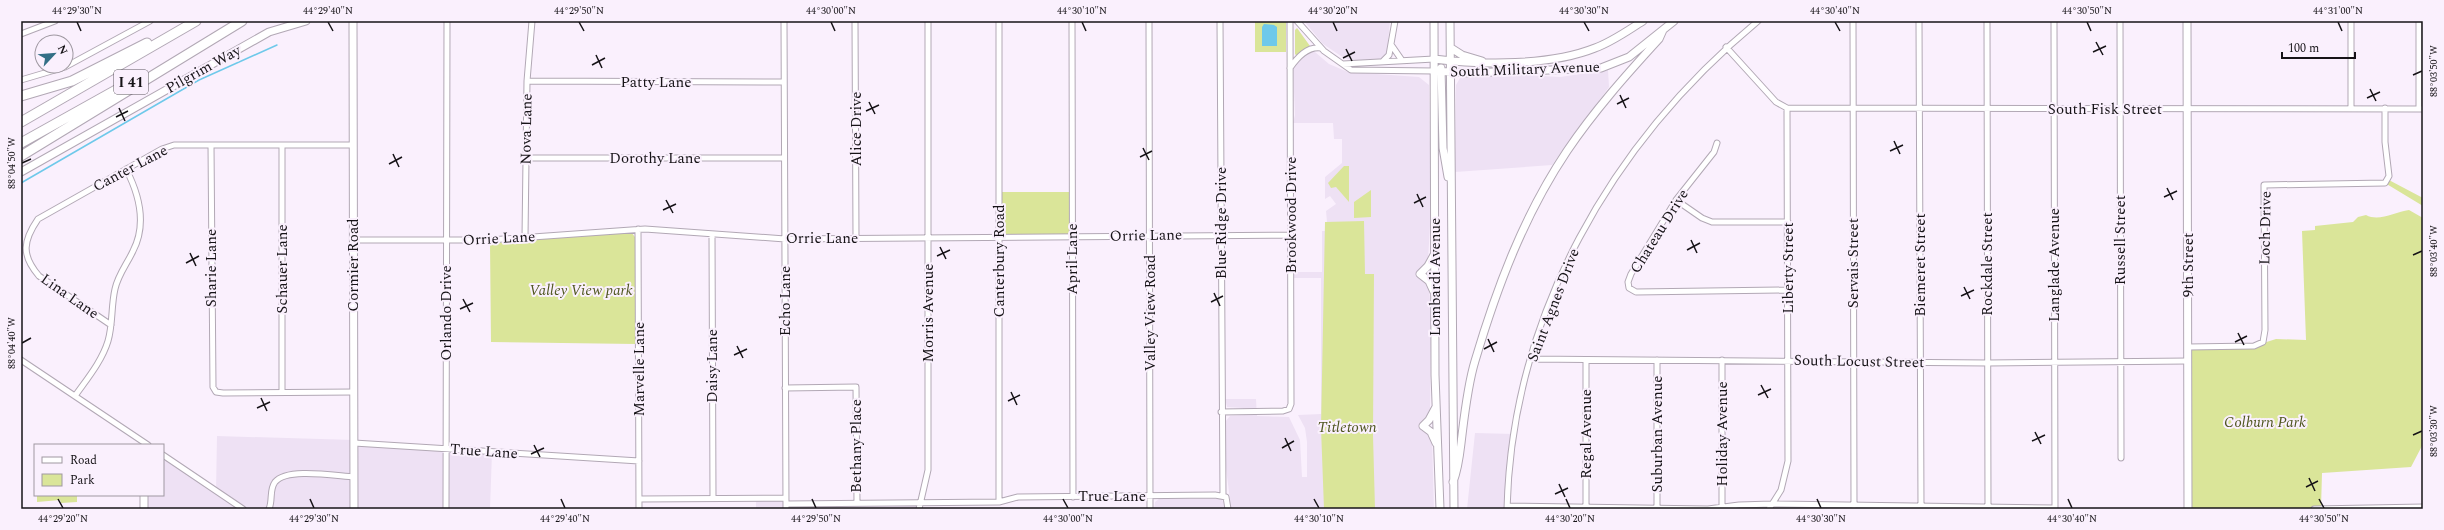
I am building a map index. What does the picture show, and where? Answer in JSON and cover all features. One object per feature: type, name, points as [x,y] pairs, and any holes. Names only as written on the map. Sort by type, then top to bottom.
[{"type":"highway","points":[[21,96],[72,81],[191,21]]},
{"type":"highway","name":"I 41","points":[[21,122],[196,21]]},
{"type":"highway","points":[[21,156],[241,21]]},
{"type":"highway","name":"I 41","points":[[21,143],[241,21]]},
{"type":"main road","name":"Pilgrim Way","points":[[21,172],[269,32],[306,21]]},
{"type":"main road","name":"Cormier Road","points":[[353,21],[354,509]]},
{"type":"main road","name":"Lombardi Avenue","points":[[1434,21],[1436,406],[1440,509]]},
{"type":"main road","name":"Lombardi Avenue","points":[[1450,21],[1454,509]]},
{"type":"main road","name":"South Military Avenue","points":[[1434,59],[1451,62],[1486,62],[1560,58],[1600,46],[1643,21]]},
{"type":"main road","name":"South Military Avenue","points":[[1434,71],[1596,69],[1615,64],[1636,52],[1674,21]]},
{"type":"main road","name":"9th Street","points":[[2187,21],[2188,509]]},
{"type":"main road","points":[[1453,482],[1457,471],[1464,412],[1474,363],[1493,303],[1523,229],[1554,171],[1575,140],[1613,89],[1658,39],[1663,30]]},
{"type":"main road","points":[[1451,48],[1462,55],[1486,62]]},
{"type":"main road","points":[[1434,59],[1442,71],[1443,148],[1451,187]]},
{"type":"main road","points":[[1435,252],[1428,266],[1420,274],[1430,283],[1435,298]]},
{"type":"main road","points":[[1436,406],[1429,421],[1423,426],[1432,433],[1438,446]]},
{"type":"main road","points":[[144,496],[144,509]]},
{"type":"street","points":[[21,34],[55,21]]},
{"type":"street","points":[[21,80],[65,67],[150,21]]},
{"type":"street","name":"Orlando Drive","points":[[446,509],[447,21]]},
{"type":"street","name":"Nova Lane","points":[[524,237],[527,82],[532,21]]},
{"type":"street","name":"Echo Lane","points":[[784,21],[786,504]]},
{"type":"street","name":"Alice Drive","points":[[855,21],[856,238]]},
{"type":"street","name":"Morris Avenue","points":[[919,509],[928,470],[928,21]]},
{"type":"street","name":"Canterbury Road","points":[[998,21],[999,502]]},
{"type":"street","name":"April Lane","points":[[1072,21],[1073,497]]},
{"type":"street","name":"Valley View Road","points":[[1148,21],[1150,509]]},
{"type":"street","name":"Blue Ridge Drive","points":[[1220,21],[1221,412],[1223,496],[1228,500],[1228,509]]},
{"type":"street","name":"Brookwood Drive","points":[[1221,412],[1280,412],[1289,409],[1292,402],[1290,21]]},
{"type":"street","points":[[1296,21],[1321,48],[1348,69],[1357,71],[1434,71]]},
{"type":"street","points":[[1382,62],[1388,56],[1395,21]]},
{"type":"street","name":"Saint Agnes Drive","points":[[1508,508],[1515,430],[1522,388],[1561,277],[1580,235],[1609,186],[1641,140],[1677,96],[1726,47],[1758,21]]},
{"type":"street","name":"Servais Street","points":[[1853,21],[1854,506]]},
{"type":"street","name":"Biemeret Street","points":[[1919,21],[1921,508]]},
{"type":"street","name":"Rockdale Street","points":[[1987,21],[1988,507]]},
{"type":"street","name":"Langlade Avenue","points":[[2054,21],[2055,509]]},
{"type":"street","name":"Russell Street","points":[[2120,21],[2121,458]]},
{"type":"street","points":[[2351,21],[2351,109]]},
{"type":"street","points":[[2418,21],[2421,47],[2421,109]]},
{"type":"street","points":[[1391,45],[1394,53],[1401,59]]},
{"type":"street","points":[[1726,47],[1776,102],[1787,108]]},
{"type":"street","points":[[1290,68],[1307,51],[1314,48],[1321,48]]},
{"type":"street","points":[[1560,58],[1560,70]]},
{"type":"street","points":[[1343,64],[1382,62],[1401,59],[1434,59]]},
{"type":"street","name":"Patty Lane","points":[[527,82],[784,82]]},
{"type":"street","name":"South Fisk Street","points":[[1787,108],[1853,110],[2421,109]]},
{"type":"street","name":"Liberty Street","points":[[1770,507],[1784,481],[1788,462],[1787,108]]},
{"type":"street","name":"Loch Drive","points":[[2188,347],[2254,346],[2263,342],[2265,330],[2264,185],[2385,183],[2389,176],[2385,142],[2385,108]]},
{"type":"street","name":"Chateau Drive","points":[[1717,143],[1714,152],[1676,200],[1631,274],[1628,282],[1629,288],[1636,292],[1788,290]]},
{"type":"street","name":"Canter Lane","points":[[26,243],[29,232],[38,219],[162,149],[174,145],[353,145]]},
{"type":"street","name":"Sharie Lane","points":[[211,145],[211,380],[215,390],[223,393],[282,392]]},
{"type":"street","name":"Schauer Lane","points":[[282,145],[282,392]]},
{"type":"street","name":"Dorothy Lane","points":[[526,158],[784,158]]},
{"type":"street","points":[[75,396],[100,359],[108,342],[114,291],[119,277],[134,249],[141,218],[139,200],[126,169]]},
{"type":"street","points":[[1676,200],[1702,218],[1712,222],[1788,222]]},
{"type":"street","name":"Orrie Lane","points":[[354,240],[446,240],[524,237],[638,229],[785,238],[1149,236],[1221,234],[1291,235]]},
{"type":"street","name":"Marvelle Lane","points":[[638,229],[639,509]]},
{"type":"street","name":"Daisy Lane","points":[[712,234],[713,498]]},
{"type":"street","name":"Lina Lane","points":[[26,243],[26,252],[31,266],[39,276],[111,325]]},
{"type":"street","name":"South Locust Street","points":[[1531,359],[1788,360],[1988,363],[2188,362]]},
{"type":"street","points":[[21,360],[147,444]]},
{"type":"street","name":"Regal Avenue","points":[[1586,360],[1586,507]]},
{"type":"street","name":"Suburban Avenue","points":[[1657,360],[1657,509]]},
{"type":"street","name":"Holiday Avenue","points":[[1722,360],[1722,508]]},
{"type":"street","name":"Bethany Place","points":[[785,388],[856,387],[857,503]]},
{"type":"street","points":[[282,392],[354,392]]},
{"type":"street","name":"True Lane","points":[[354,443],[639,461]]},
{"type":"street","points":[[164,456],[242,509]]},
{"type":"street","points":[[269,509],[272,489],[282,476],[292,474],[354,478]]},
{"type":"street","name":"True Lane","points":[[639,499],[713,498],[786,504],[999,502],[1018,497],[1223,496]]},
{"type":"street","points":[[1508,508],[1586,507],[1657,509],[1854,506],[2055,509]]},
{"type":"street","points":[[2314,509],[2423,507]]},
{"type":"shaded area","points":[[1304,21],[1390,21],[1387,54],[1384,58],[1377,60],[1357,61],[1344,58],[1323,44]]},
{"type":"shaded area","points":[[1309,52],[1315,52],[1329,64],[1348,72],[1419,77],[1429,85],[1431,208],[1428,261],[1420,269],[1420,279],[1426,282],[1429,288],[1431,313],[1430,412],[1421,422],[1421,430],[1428,433],[1432,440],[1434,509],[1231,509],[1225,459],[1225,422],[1230,416],[1243,415],[1243,408],[1227,407],[1225,399],[1256,399],[1257,416],[1289,417],[1300,440],[1302,477],[1307,477],[1307,442],[1305,428],[1298,415],[1321,414],[1321,278],[1294,278],[1294,272],[1322,272],[1322,231],[1325,231],[1325,222],[1327,222],[1326,211],[1336,204],[1330,196],[1325,199],[1325,177],[1342,163],[1342,139],[1334,139],[1333,123],[1293,123],[1295,115],[1293,68]]},
{"type":"shaded area","points":[[1608,70],[1609,87],[1552,165],[1455,172],[1456,85],[1460,78],[1524,75],[1560,77]]},
{"type":"shaded area","points":[[1475,433],[1514,434],[1507,509],[1467,509]]},
{"type":"shaded area","points":[[217,436],[354,440],[354,443],[492,452],[490,509],[144,509],[144,496],[164,496],[164,456],[216,491]]},
{"type":"shaded area","points":[[756,498],[786,498],[786,504],[921,502],[919,509],[756,509]]},
{"type":"shaded area","points":[[1159,499],[1222,499],[1225,509],[1154,509],[1155,502]]},
{"type":"green space","points":[[1255,21],[1286,21],[1286,52],[1255,52]]},
{"type":"green space","points":[[1297,28],[1310,46],[1297,56],[1295,54],[1295,30]]},
{"type":"green space","points":[[1344,166],[1349,166],[1349,202],[1336,187],[1331,188],[1328,183]]},
{"type":"green space","points":[[2387,179],[2423,198],[2423,206],[2385,183]]},
{"type":"green space","points":[[1371,190],[1371,217],[1354,218],[1354,202]]},
{"type":"green space","points":[[999,192],[1072,192],[1072,236],[999,237]]},
{"type":"green space","name":"Colburn Park","points":[[2409,210],[2423,218],[2423,444],[2411,467],[2322,473],[2321,508],[2188,509],[2188,347],[2254,346],[2276,339],[2306,340],[2302,231],[2315,230],[2315,226],[2353,222],[2358,217],[2366,215],[2371,217],[2382,217]]},
{"type":"green space","name":"Titletown","points":[[1364,221],[1365,274],[1374,274],[1373,435],[1375,509],[1324,509],[1321,428],[1325,222]]},
{"type":"green space","name":"Valley View park","points":[[631,232],[635,237],[635,344],[491,342],[490,243]]},
{"type":"green space","points":[[37,496],[77,496],[77,502],[61,503],[60,500],[37,502]]},
{"type":"water","points":[[1264,24],[1274,25],[1277,27],[1277,46],[1262,46],[1262,27]]},
{"type":"waterway","points":[[21,183],[199,80],[277,45]]}]
